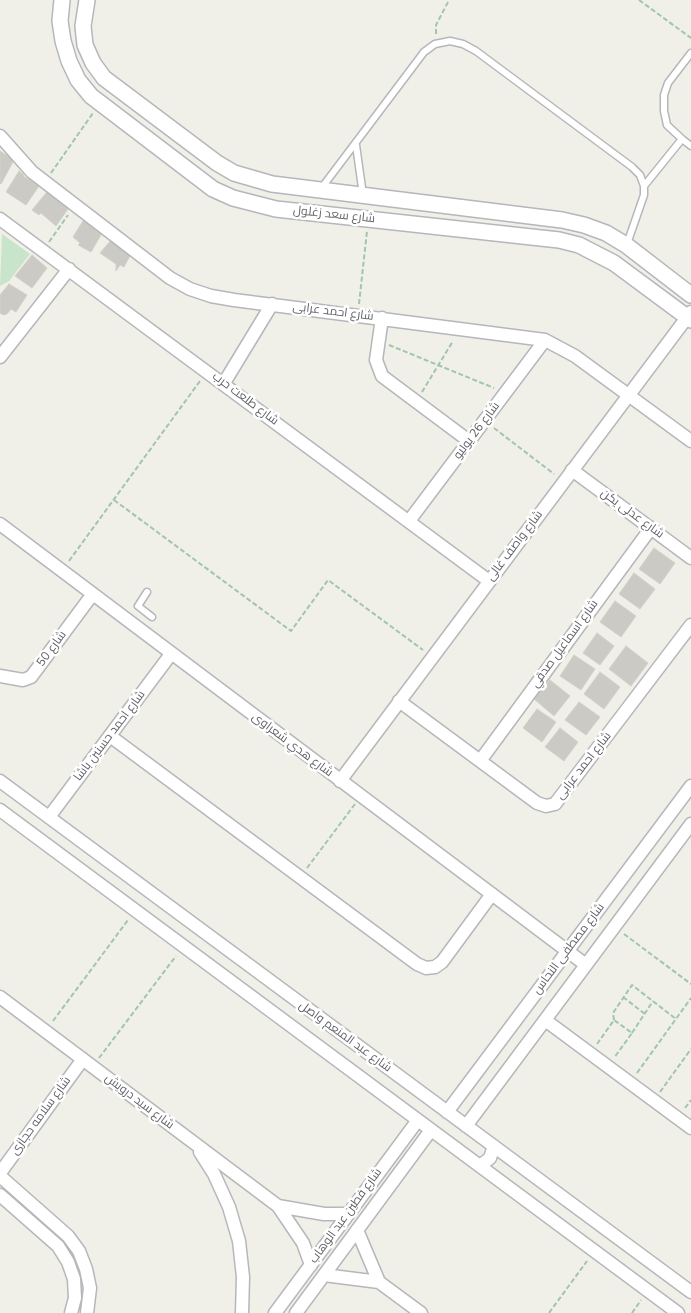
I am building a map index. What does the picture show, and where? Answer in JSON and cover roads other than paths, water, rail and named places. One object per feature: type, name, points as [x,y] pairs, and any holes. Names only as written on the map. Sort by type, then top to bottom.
[{"type":"street","name":"شارع سعد زغلول","points":[[62,0],[61,28],[68,61],[78,80],[100,103],[213,189],[254,205],[559,240],[579,245],[614,263],[690,316]]},
{"type":"street","name":"شارع سعد زغلول","points":[[87,0],[83,26],[85,45],[92,63],[104,78],[217,163],[234,173],[272,184],[562,220],[599,230],[626,245],[691,295]]},
{"type":"street","name":"شارع احمد عرابى","points":[[0,136],[32,172],[44,182],[170,278],[190,289],[211,296],[545,340],[575,356],[691,441]]},
{"type":"street","points":[[314,213],[315,196],[320,190]]},
{"type":"street","points":[[363,195],[365,218]]},
{"type":"street","name":"شارع طلعت حرب","points":[[0,219],[208,371],[489,581]]},
{"type":"street","points":[[3,348],[69,269]]},
{"type":"street","points":[[224,383],[272,304]]},
{"type":"street","name":"شارع واصف غالى","points":[[340,781],[628,395],[690,316]]},
{"type":"street","points":[[382,318],[376,360],[382,376],[469,441]]},
{"type":"street","name":"شارع 26 يوليو","points":[[409,521],[545,340]]},
{"type":"street","name":"شارع عدلى يكن","points":[[572,470],[691,558]]},
{"type":"street","name":"شارع هدي شعراوى","points":[[0,524],[61,572],[586,965]]},
{"type":"street","name":"شارع اسماعيل صدقي","points":[[480,761],[651,528]]},
{"type":"street","name":"شارع 50","points":[[0,676],[23,680],[32,676],[92,595]]},
{"type":"street","name":"شارع احمد عرابى","points":[[400,701],[537,803],[546,806],[555,804],[691,625]]},
{"type":"street","name":"شارع احمد حسنين باشا","points":[[49,817],[171,654]]},
{"type":"street","points":[[110,736],[426,968],[435,967],[442,962],[492,894]]},
{"type":"street","name":"شارع عبد المنعم واصل","points":[[0,781],[691,1292]]},
{"type":"street","name":"شارع مصطفى النحاس","points":[[447,1112],[691,786]]},
{"type":"street","name":"شارع عبد المنعم واصل","points":[[0,810],[678,1313]]},
{"type":"street","name":"شارع مصطفى النحاس","points":[[466,1126],[691,824]]},
{"type":"street","points":[[159,928],[174,910]]},
{"type":"street","name":"شارع سيد درويش","points":[[0,997],[278,1206],[296,1230],[311,1264]]},
{"type":"street","points":[[545,1020],[691,1128]]},
{"type":"street","name":"شارع سلامه حجازى","points":[[0,1175],[88,1063]]},
{"type":"street","points":[[394,1102],[396,1089],[408,1083]]},
{"type":"street","name":"شارع فطين عبد الوهاب","points":[[275,1313],[418,1120]]},
{"type":"street","name":"شارع فطين عبد الوهاب","points":[[296,1313],[431,1130]]},
{"type":"street","points":[[195,1144],[214,1174],[229,1207],[236,1233],[243,1277],[242,1313]]},
{"type":"street","points":[[480,1166],[490,1158],[494,1146]]},
{"type":"street","points":[[0,1175],[68,1236],[79,1252],[86,1269],[90,1288],[87,1313]]},
{"type":"street","points":[[0,1195],[58,1246],[68,1262],[74,1280],[75,1298],[72,1313]]},
{"type":"street","name":"شارع سيد درويش","points":[[278,1206],[324,1214],[348,1214]]},
{"type":"street","points":[[357,1230],[379,1282]]},
{"type":"street","points":[[324,1275],[379,1282],[421,1313]]},
{"type":"lane","points":[[320,190],[356,145],[424,52],[436,44],[450,41],[463,44],[476,51],[632,167],[640,175],[644,186],[644,195],[626,245]]},
{"type":"lane","points":[[691,53],[668,83],[664,95],[664,112],[667,124],[691,146]]},
{"type":"lane","points":[[644,186],[682,139]]},
{"type":"lane","points":[[356,145],[363,195]]},
{"type":"lane","points":[[147,592],[138,604],[152,617]]},
{"type":"lane","points":[[133,626],[143,610]]}]
